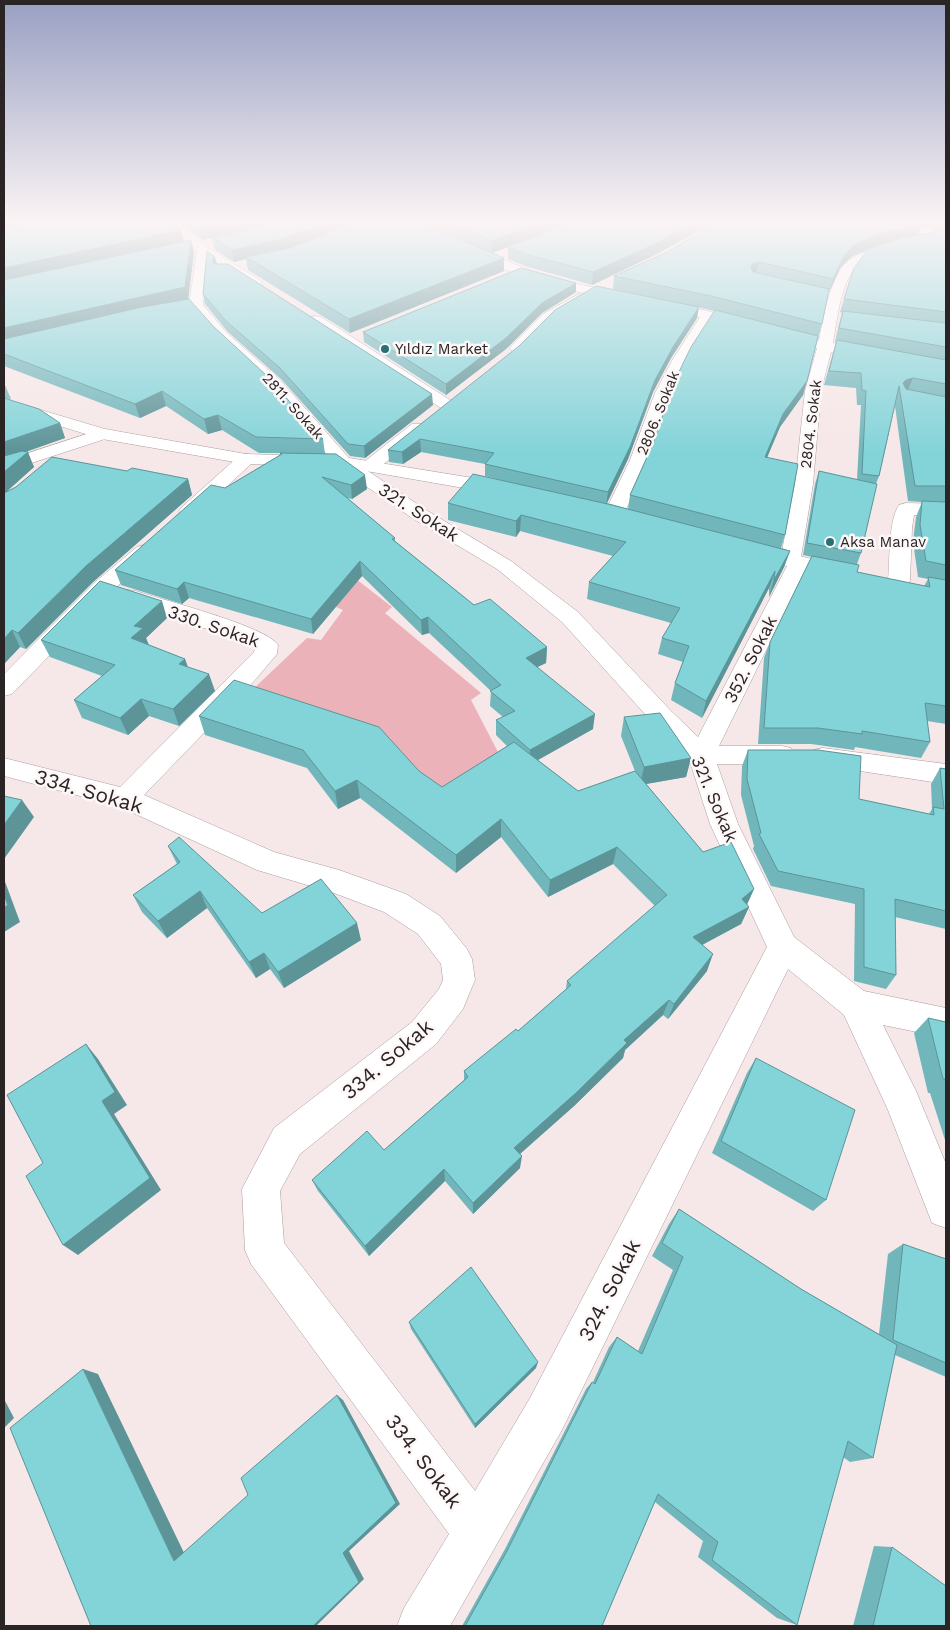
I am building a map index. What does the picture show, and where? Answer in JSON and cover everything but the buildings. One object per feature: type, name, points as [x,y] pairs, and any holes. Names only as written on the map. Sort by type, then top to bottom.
[{"type":"street","points":[[179,309],[196,306],[197,299]]},
{"type":"street","points":[[505,359],[548,317],[579,299]]},
{"type":"street","points":[[632,299],[708,315],[825,346],[946,369]]},
{"type":"street","name":"2804. Sokak","points":[[794,562],[813,391],[825,346],[837,317],[834,299]]},
{"type":"street","name":"2811. Sokak","points":[[196,306],[222,336],[275,384],[343,462]]},
{"type":"street","points":[[306,314],[447,405]]},
{"type":"street","name":"2806. Sokak","points":[[632,519],[605,512],[639,460],[662,393],[680,359],[708,315]]},
{"type":"street","points":[[349,341],[367,333]]},
{"type":"street","points":[[370,466],[461,394]]},
{"type":"street","points":[[4,404],[102,434],[246,459],[343,462],[518,492]]},
{"type":"street","points":[[4,467],[102,434]]},
{"type":"street","points":[[41,474],[75,442]]},
{"type":"street","points":[[4,688],[102,588],[246,459]]},
{"type":"street","name":"321. Sokak","points":[[343,462],[419,514],[504,565],[570,617],[662,717],[700,755],[724,824],[783,947],[856,1004],[903,1103],[946,1209]]},
{"type":"street","points":[[900,582],[902,528],[906,509],[946,510]]},
{"type":"street","points":[[732,546],[794,562],[857,574]]},
{"type":"street","name":"352. Sokak","points":[[700,755],[794,562]]},
{"type":"street","name":"330. Sokak","points":[[102,588],[246,634],[267,644],[266,654],[248,674],[125,798]]},
{"type":"street","points":[[700,755],[811,755],[946,774]]},
{"type":"street","name":"334. Sokak","points":[[4,767],[125,798],[267,862],[339,882],[395,903],[429,925],[456,959],[459,980],[451,999],[424,1033],[287,1141],[261,1189],[265,1250],[477,1533]]},
{"type":"street","name":"324. Sokak","points":[[422,1626],[546,1414],[783,947]]},
{"type":"street","points":[[856,1004],[946,1024]]},
{"type":"shaded area","points":[[307,541],[392,607],[385,613],[481,693],[471,700],[499,754],[441,796],[248,694],[307,638],[321,640],[343,610],[272,579]]},
{"type":"place","name":"Yıldız Market","points":[[385,349]]},
{"type":"place","name":"Aksa Manav","points":[[830,542]]}]
